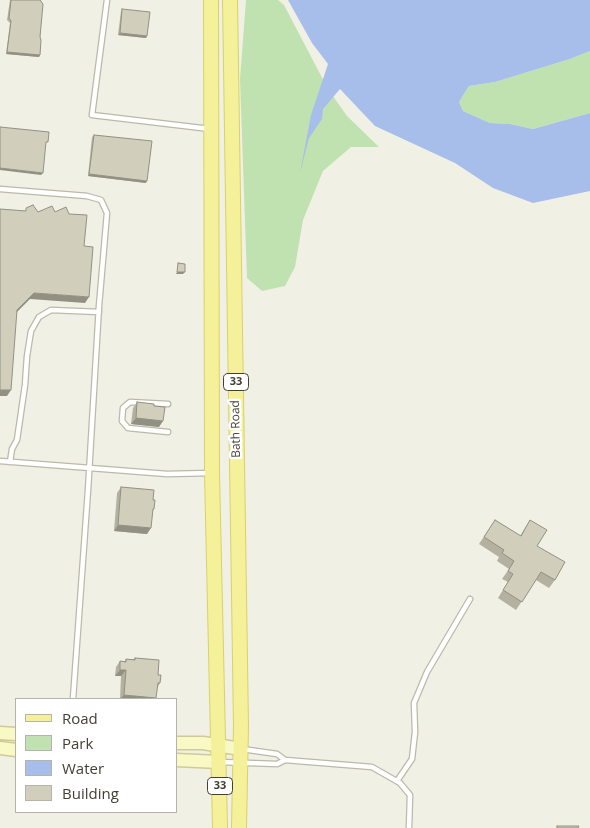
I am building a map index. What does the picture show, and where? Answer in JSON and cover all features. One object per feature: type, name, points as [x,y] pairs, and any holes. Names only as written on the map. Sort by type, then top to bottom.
[{"type":"main road","name":"Bath Road","points":[[211,0],[212,473],[220,828]]},
{"type":"main road","name":"Bath Road","points":[[230,0],[241,749],[239,828]]},
{"type":"main road","points":[[0,733],[15,734]]},
{"type":"main road","points":[[178,743],[219,744],[241,749]]},
{"type":"main road","points":[[0,748],[15,750]]},
{"type":"main road","points":[[178,760],[219,762]]},
{"type":"lane","points":[[107,0],[92,115],[212,129]]},
{"type":"lane","points":[[0,189],[86,196],[100,200],[107,213],[72,698]]},
{"type":"lane","points":[[10,462],[12,449],[17,440],[31,331],[39,318],[51,310],[99,312]]},
{"type":"lane","points":[[168,404],[130,402],[123,408],[122,421],[128,428],[168,432]]},
{"type":"lane","points":[[0,461],[167,474],[212,473]]},
{"type":"lane","points":[[397,781],[412,759],[415,732],[414,703],[426,672],[470,599]]},
{"type":"lane","points":[[241,749],[277,754],[285,760]]},
{"type":"lane","points":[[219,762],[277,764],[285,760],[372,767],[397,781],[410,795],[409,828]]},
{"type":"green space","points":[[246,0],[278,0],[284,5],[328,89],[347,116],[379,147],[351,147],[323,171],[303,220],[295,267],[285,286],[262,291],[247,278],[240,79]]},
{"type":"green space","points":[[590,51],[590,113],[533,129],[510,124],[490,123],[463,111],[459,102],[469,86],[495,82]]},
{"type":"water","points":[[288,0],[590,0],[590,51],[495,82],[469,86],[459,102],[463,111],[490,123],[510,124],[533,129],[590,113],[590,191],[533,203],[493,188],[455,163],[375,126],[340,89],[323,109],[322,119],[309,138],[300,173],[311,115],[328,64],[312,43]]},
{"type":"building","points":[[11,0],[40,0],[43,4],[40,55],[7,52],[11,21],[9,18]]},
{"type":"building","points":[[122,9],[150,12],[147,36],[120,33]]},
{"type":"building","points":[[0,127],[49,132],[48,142],[46,142],[43,173],[0,168]]},
{"type":"building","points":[[94,135],[152,141],[147,181],[89,174]]},
{"type":"building","points":[[33,205],[38,212],[52,206],[55,212],[66,207],[69,214],[87,215],[84,246],[93,247],[89,297],[34,293],[17,310],[11,390],[0,390],[0,209],[26,211],[26,208]]},
{"type":"building","points":[[178,263],[185,264],[185,272],[177,272]]},
{"type":"building","points":[[137,402],[165,407],[163,421],[136,418]]},
{"type":"building","points":[[121,487],[154,490],[153,500],[155,500],[151,528],[118,525]]},
{"type":"building","points":[[495,520],[521,536],[530,520],[547,530],[537,546],[565,562],[555,580],[541,572],[522,602],[503,590],[513,574],[508,571],[514,561],[502,553],[504,550],[484,537]]},
{"type":"building","points":[[135,658],[159,660],[158,675],[161,675],[156,698],[124,695],[126,670],[120,670],[120,661],[126,662],[126,659],[135,660]]},
{"type":"building","points":[[557,826],[579,826],[578,828],[557,828]]}]
